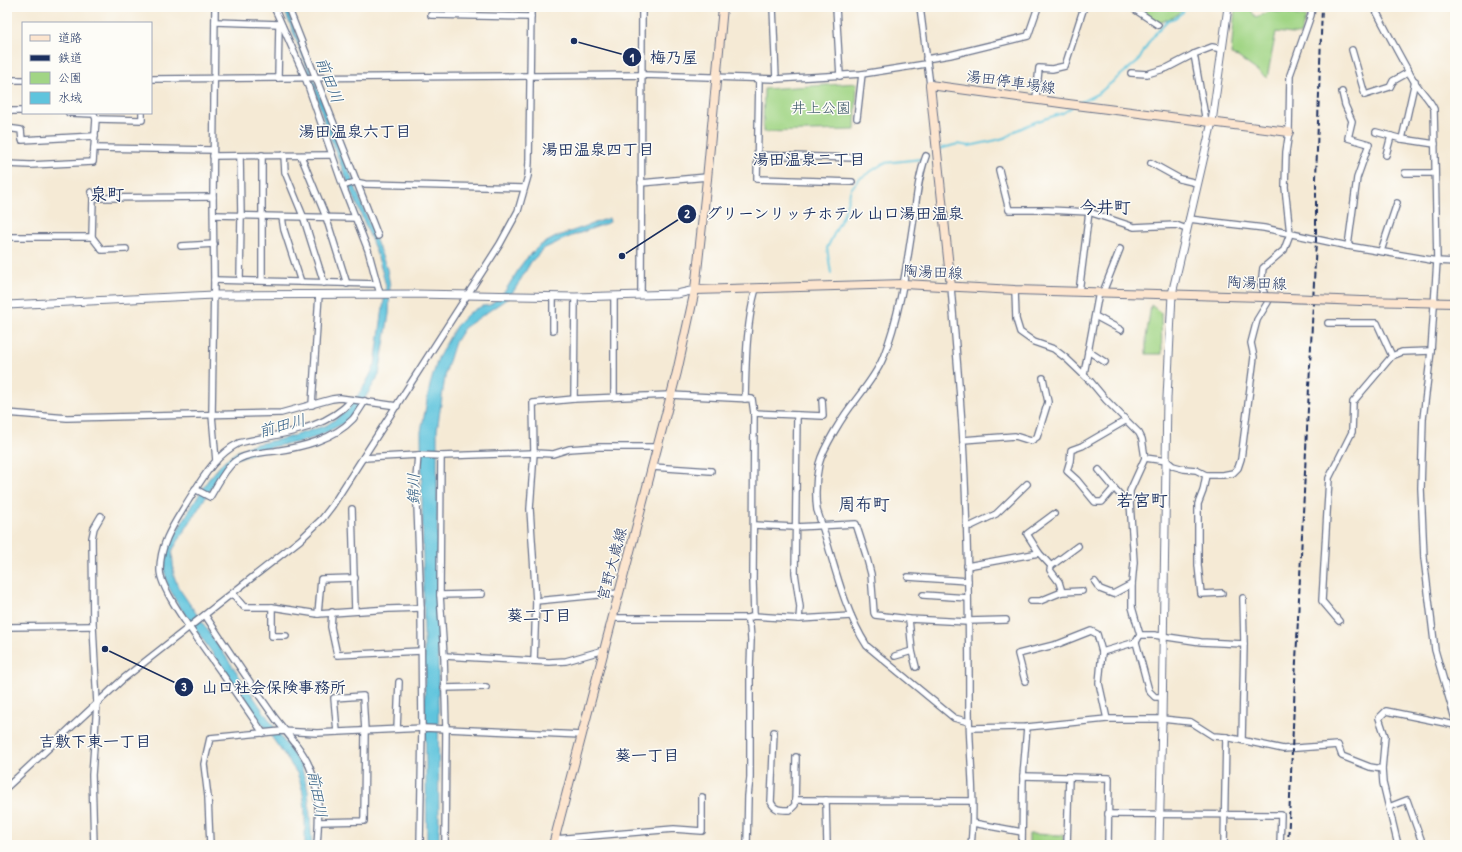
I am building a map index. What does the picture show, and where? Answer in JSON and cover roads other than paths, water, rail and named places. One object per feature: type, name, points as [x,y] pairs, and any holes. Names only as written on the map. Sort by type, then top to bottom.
[{"type":"main road","points":[[695,290],[723,7]]},
{"type":"main road","points":[[930,85],[950,287]]},
{"type":"main road","name":"湯田停車場線","points":[[930,85],[1289,132]]},
{"type":"main road","name":"陶湯田線","points":[[695,290],[904,284],[1015,290],[1455,304]]},
{"type":"main road","name":"宮野大歳線","points":[[554,842],[683,346],[695,290]]},
{"type":"street","points":[[215,7],[212,415],[216,461]]},
{"type":"street","points":[[274,7],[306,77],[343,186],[368,250],[380,294]]},
{"type":"street","points":[[288,7],[378,236]]},
{"type":"street","points":[[7,787],[123,679],[233,594],[311,530],[332,506],[469,295],[518,211],[528,176],[530,162],[531,7]]},
{"type":"street","points":[[641,295],[642,7]]},
{"type":"street","points":[[773,7],[776,79]]},
{"type":"street","points":[[836,7],[840,76]]},
{"type":"street","points":[[920,7],[930,85]]},
{"type":"street","points":[[152,79],[642,75],[776,79],[840,76],[862,74],[926,61],[1028,36],[1038,7]]},
{"type":"street","points":[[1036,99],[1039,68],[1065,66],[1084,7]]},
{"type":"street","points":[[1131,7],[1158,25]]},
{"type":"street","points":[[1158,845],[1164,636],[1167,398],[1172,294],[1209,122],[1228,7]]},
{"type":"street","points":[[1144,458],[1167,460],[1173,466],[1196,470],[1206,475],[1223,475],[1233,473],[1238,468],[1241,459],[1254,357],[1251,343],[1257,320],[1268,302],[1261,285],[1263,268],[1284,250],[1290,234],[1285,187],[1286,152],[1289,132],[1290,75],[1311,15],[1312,7]]},
{"type":"street","points":[[1374,7],[1414,81],[1434,109],[1433,136],[1435,144],[1437,261],[1431,350],[1425,392],[1422,447],[1424,558],[1435,650],[1455,719]]},
{"type":"street","points":[[432,15],[531,17]]},
{"type":"street","points":[[215,22],[281,25]]},
{"type":"street","points":[[278,78],[281,25]]},
{"type":"street","points":[[1131,72],[1147,74],[1167,68],[1194,54],[1212,47],[1222,49]]},
{"type":"street","points":[[1352,50],[1365,95],[1390,87],[1393,81],[1409,72]]},
{"type":"street","points":[[1194,54],[1209,122]]},
{"type":"street","points":[[858,118],[862,74]]},
{"type":"street","points":[[759,79],[757,179],[852,182]]},
{"type":"street","points":[[7,80],[22,80]]},
{"type":"street","points":[[1402,139],[1414,81]]},
{"type":"street","points":[[1342,92],[1345,105],[1352,121],[1348,138],[1369,144],[1357,178],[1348,246]]},
{"type":"street","points":[[7,111],[22,111]]},
{"type":"street","points":[[7,164],[30,165],[93,162],[96,119],[94,114]]},
{"type":"street","points":[[96,119],[142,120],[142,114]]},
{"type":"street","points":[[7,128],[21,130],[22,140],[95,136]]},
{"type":"street","points":[[1376,132],[1402,139],[1435,144]]},
{"type":"street","points":[[1386,156],[1391,136]]},
{"type":"street","points":[[94,148],[213,153],[240,156],[332,155]]},
{"type":"street","points":[[262,155],[262,280]]},
{"type":"street","points":[[284,155],[285,172],[303,216],[324,283]]},
{"type":"street","points":[[758,155],[856,158]]},
{"type":"street","points":[[240,156],[240,280]]},
{"type":"street","points":[[301,156],[326,217],[347,284]]},
{"type":"street","points":[[926,156],[919,184],[904,284],[883,359],[869,382],[849,408],[822,454],[819,464],[816,501],[817,510],[851,616],[867,646],[954,718],[969,725],[1027,727],[1107,719],[1162,719],[1191,722],[1213,736],[1226,737],[1283,749],[1338,745],[1342,756],[1370,767],[1382,769]]},
{"type":"street","points":[[1151,163],[1180,179],[1197,183]]},
{"type":"street","points":[[999,170],[1009,210],[1088,212],[1134,228],[1176,225],[1186,229]]},
{"type":"street","points":[[1405,173],[1435,173]]},
{"type":"street","points":[[641,184],[707,177]]},
{"type":"street","points":[[343,186],[357,182],[365,184],[524,188]]},
{"type":"street","points":[[126,249],[102,250],[92,237],[92,195],[213,197]]},
{"type":"street","points":[[1381,251],[1396,203]]},
{"type":"street","points":[[1079,292],[1088,212]]},
{"type":"street","points":[[214,215],[355,218]]},
{"type":"street","points":[[282,217],[284,230],[301,282]]},
{"type":"street","points":[[1189,219],[1264,228],[1348,246],[1437,261],[1455,262]]},
{"type":"street","points":[[7,237],[92,237]]},
{"type":"street","points":[[181,246],[214,244]]},
{"type":"street","points":[[1084,374],[1094,316],[1101,292],[1120,249]]},
{"type":"street","points":[[214,280],[377,284]]},
{"type":"street","points":[[950,287],[963,440],[968,581],[969,725],[973,823],[971,845]]},
{"type":"street","points":[[745,399],[746,355],[751,307],[756,288]]},
{"type":"street","points":[[7,305],[214,295],[380,294],[575,297],[677,294],[695,290]]},
{"type":"street","points":[[1015,290],[1016,319],[1020,332],[1034,342],[1054,349],[1084,374],[1125,421],[1139,433],[1142,439],[1144,458],[1130,491],[1134,562],[1132,607],[1140,635],[1136,642],[1102,652]]},
{"type":"street","points":[[312,405],[318,294]]},
{"type":"street","points":[[614,296],[614,397]]},
{"type":"street","points":[[553,297],[553,330]]},
{"type":"street","points":[[574,399],[575,297]]},
{"type":"street","points":[[1094,316],[1121,330]]},
{"type":"street","points":[[1328,323],[1377,323],[1392,356]]},
{"type":"street","points":[[1088,350],[1105,362]]},
{"type":"street","points":[[1339,621],[1322,601],[1329,478],[1352,432],[1352,402],[1392,356],[1402,352],[1431,350]]},
{"type":"street","points":[[963,440],[1015,436],[1031,441],[1037,437],[1048,402],[1043,378]]},
{"type":"street","points":[[534,661],[536,601],[530,509],[534,452],[533,403],[574,399],[670,395],[752,399],[754,413],[754,525],[752,580],[754,616]]},
{"type":"street","points":[[7,413],[67,418],[281,413],[340,398],[397,406]]},
{"type":"street","points":[[264,732],[167,592],[160,572],[161,552],[167,535],[202,478],[216,461],[230,448],[239,443],[313,427],[326,421],[352,400]]},
{"type":"street","points":[[754,413],[823,416],[822,400]]},
{"type":"street","points":[[195,489],[210,497],[228,468],[238,460],[266,452],[285,450],[319,441],[344,427],[353,418],[365,401]]},
{"type":"street","points":[[797,415],[795,573],[800,607],[800,619]]},
{"type":"street","points":[[1114,488],[1102,502],[1095,502],[1077,480],[1067,471],[1071,450],[1082,446],[1125,421]]},
{"type":"street","points":[[364,458],[534,452],[553,454],[568,450],[599,447],[657,447]]},
{"type":"street","points":[[418,455],[416,479],[421,608],[423,728],[420,845]]},
{"type":"street","points":[[441,456],[440,595],[444,656],[446,729],[445,845]]},
{"type":"street","points":[[652,467],[711,471]]},
{"type":"street","points":[[1099,470],[1124,499],[1130,502]]},
{"type":"street","points":[[1206,475],[1203,491],[1198,504],[1198,565],[1200,594],[1222,593]]},
{"type":"street","points":[[966,526],[971,526],[996,514],[1027,484]]},
{"type":"street","points":[[352,510],[356,611]]},
{"type":"street","points":[[1054,514],[1027,534],[1039,553],[1051,566],[1050,570],[1059,582],[1062,592]]},
{"type":"street","points":[[94,845],[92,774],[97,704],[93,626],[92,538],[94,528],[100,516]]},
{"type":"street","points":[[754,525],[795,527],[856,524],[871,574],[875,615],[909,619],[968,621],[1006,620]]},
{"type":"street","points":[[1051,566],[1078,546]]},
{"type":"street","points":[[967,566],[1039,553]]},
{"type":"street","points":[[908,577],[968,581]]},
{"type":"street","points":[[318,614],[321,579],[355,578]]},
{"type":"street","points":[[1096,582],[1100,589],[1113,594],[1132,584]]},
{"type":"street","points":[[1031,600],[1040,601],[1062,592],[1082,591]]},
{"type":"street","points":[[536,601],[619,593]]},
{"type":"street","points":[[233,594],[244,607],[272,607],[318,614],[421,608]]},
{"type":"street","points":[[440,595],[482,594]]},
{"type":"street","points":[[923,595],[968,598]]},
{"type":"street","points":[[1242,740],[1244,644],[1243,598]]},
{"type":"street","points":[[272,607],[272,636],[286,636]]},
{"type":"street","points":[[332,612],[331,627],[337,656],[421,651]]},
{"type":"street","points":[[205,615],[238,666],[283,730],[303,754],[312,772],[316,787],[319,822],[316,845]]},
{"type":"street","points":[[613,618],[748,618],[754,616],[800,619],[851,616]]},
{"type":"street","points":[[747,845],[750,778],[750,668],[752,640],[748,618]]},
{"type":"street","points":[[909,619],[912,651],[916,667]]},
{"type":"street","points":[[7,627],[93,626]]},
{"type":"street","points":[[1025,681],[1018,654],[1058,644],[1091,631],[1097,634],[1102,652],[1099,683],[1107,719]]},
{"type":"street","points":[[1140,635],[1164,636],[1201,642],[1244,644]]},
{"type":"street","points":[[1136,642],[1149,691],[1155,697],[1162,697]]},
{"type":"street","points":[[444,656],[549,662],[566,661],[604,650]]},
{"type":"street","points":[[895,656],[912,651]]},
{"type":"street","points":[[397,729],[399,682]]},
{"type":"street","points":[[444,688],[486,687]]},
{"type":"street","points":[[319,822],[364,822],[365,731],[363,696],[334,698],[337,732]]},
{"type":"street","points":[[1398,845],[1383,783],[1382,769],[1385,736],[1380,718],[1386,711],[1455,725]]},
{"type":"street","points":[[1022,845],[1023,776],[1027,727]]},
{"type":"street","points":[[210,845],[208,797],[204,764],[210,738],[283,730],[317,733],[423,728],[582,735]]},
{"type":"street","points":[[774,732],[771,802],[773,807],[777,809],[790,810],[795,805],[796,757]]},
{"type":"street","points":[[1224,845],[1226,737]]},
{"type":"street","points":[[1023,776],[1109,778],[1108,845]]},
{"type":"street","points":[[1066,845],[1069,777]]},
{"type":"street","points":[[554,842],[674,829],[702,831],[702,797]]},
{"type":"street","points":[[795,800],[972,802]]},
{"type":"street","points":[[826,800],[827,845]]},
{"type":"street","points":[[1389,807],[1407,800],[1423,845]]},
{"type":"street","points":[[1108,814],[1281,815],[1280,845]]},
{"type":"street","points":[[973,823],[1022,832]]},
{"type":"water","points":[[281,7],[286,7],[387,269],[390,286],[389,314],[379,375],[357,411],[346,422],[317,437],[300,442],[276,446],[235,459],[226,467],[172,551],[174,576],[178,587],[301,766],[308,790],[312,845],[305,845],[304,799],[297,773],[177,603],[167,584],[165,573],[165,557],[169,544],[208,480],[224,461],[238,451],[251,445],[286,438],[327,425],[348,410],[366,383],[375,365],[386,286],[375,249],[323,118],[315,88],[286,14]]},
{"type":"water","points":[[609,218],[610,222],[569,237],[545,248],[531,262],[508,298],[464,328],[455,342],[446,371],[437,430],[439,845],[427,845],[421,432],[430,385],[438,358],[456,326],[469,313],[482,306],[490,305],[505,291],[524,261],[539,246],[556,237]]},
{"type":"waterway","points":[[1079,103],[1099,93],[1139,60],[1158,30],[1168,20],[1175,18],[1183,12],[1185,7]]},
{"type":"waterway","points":[[939,149],[958,144],[969,146],[1007,137],[1015,131],[1035,122],[1063,113],[1072,107]]},
{"type":"waterway","points":[[831,273],[827,248],[843,216],[851,189],[859,179],[884,163],[921,159]]},
{"type":"railway","points":[[1288,845],[1316,240],[1316,179],[1322,7]]},
{"type":"place","name":"梅乃屋","points":[[574,41]]},
{"type":"place","name":"グリーンリッチホテル 山口湯田温泉","points":[[622,256]]},
{"type":"place","name":"山口社会保険事務所","points":[[105,649]]},
{"type":"district","name":"湯田温泉六丁目","points":[[355,131]]},
{"type":"district","name":"湯田温泉四丁目","points":[[598,149]]},
{"type":"district","name":"湯田温泉二丁目","points":[[809,159]]},
{"type":"district","name":"泉町","points":[[107,194]]},
{"type":"district","name":"今井町","points":[[1105,207]]},
{"type":"district","name":"若宮町","points":[[1142,500]]},
{"type":"district","name":"周布町","points":[[864,504]]},
{"type":"district","name":"葵二丁目","points":[[539,615]]},
{"type":"district","name":"吉敷下東一丁目","points":[[95,741]]},
{"type":"district","name":"葵一丁目","points":[[647,755]]},
{"type":"water label","name":"前田川","points":[[330,80]]},
{"type":"water label","name":"前田川","points":[[282,425]]},
{"type":"water label","name":"錦川","points":[[413,489]]},
{"type":"water label","name":"前田川","points":[[318,794]]},
{"type":"park label","name":"井上公園","points":[[821,108]]}]
